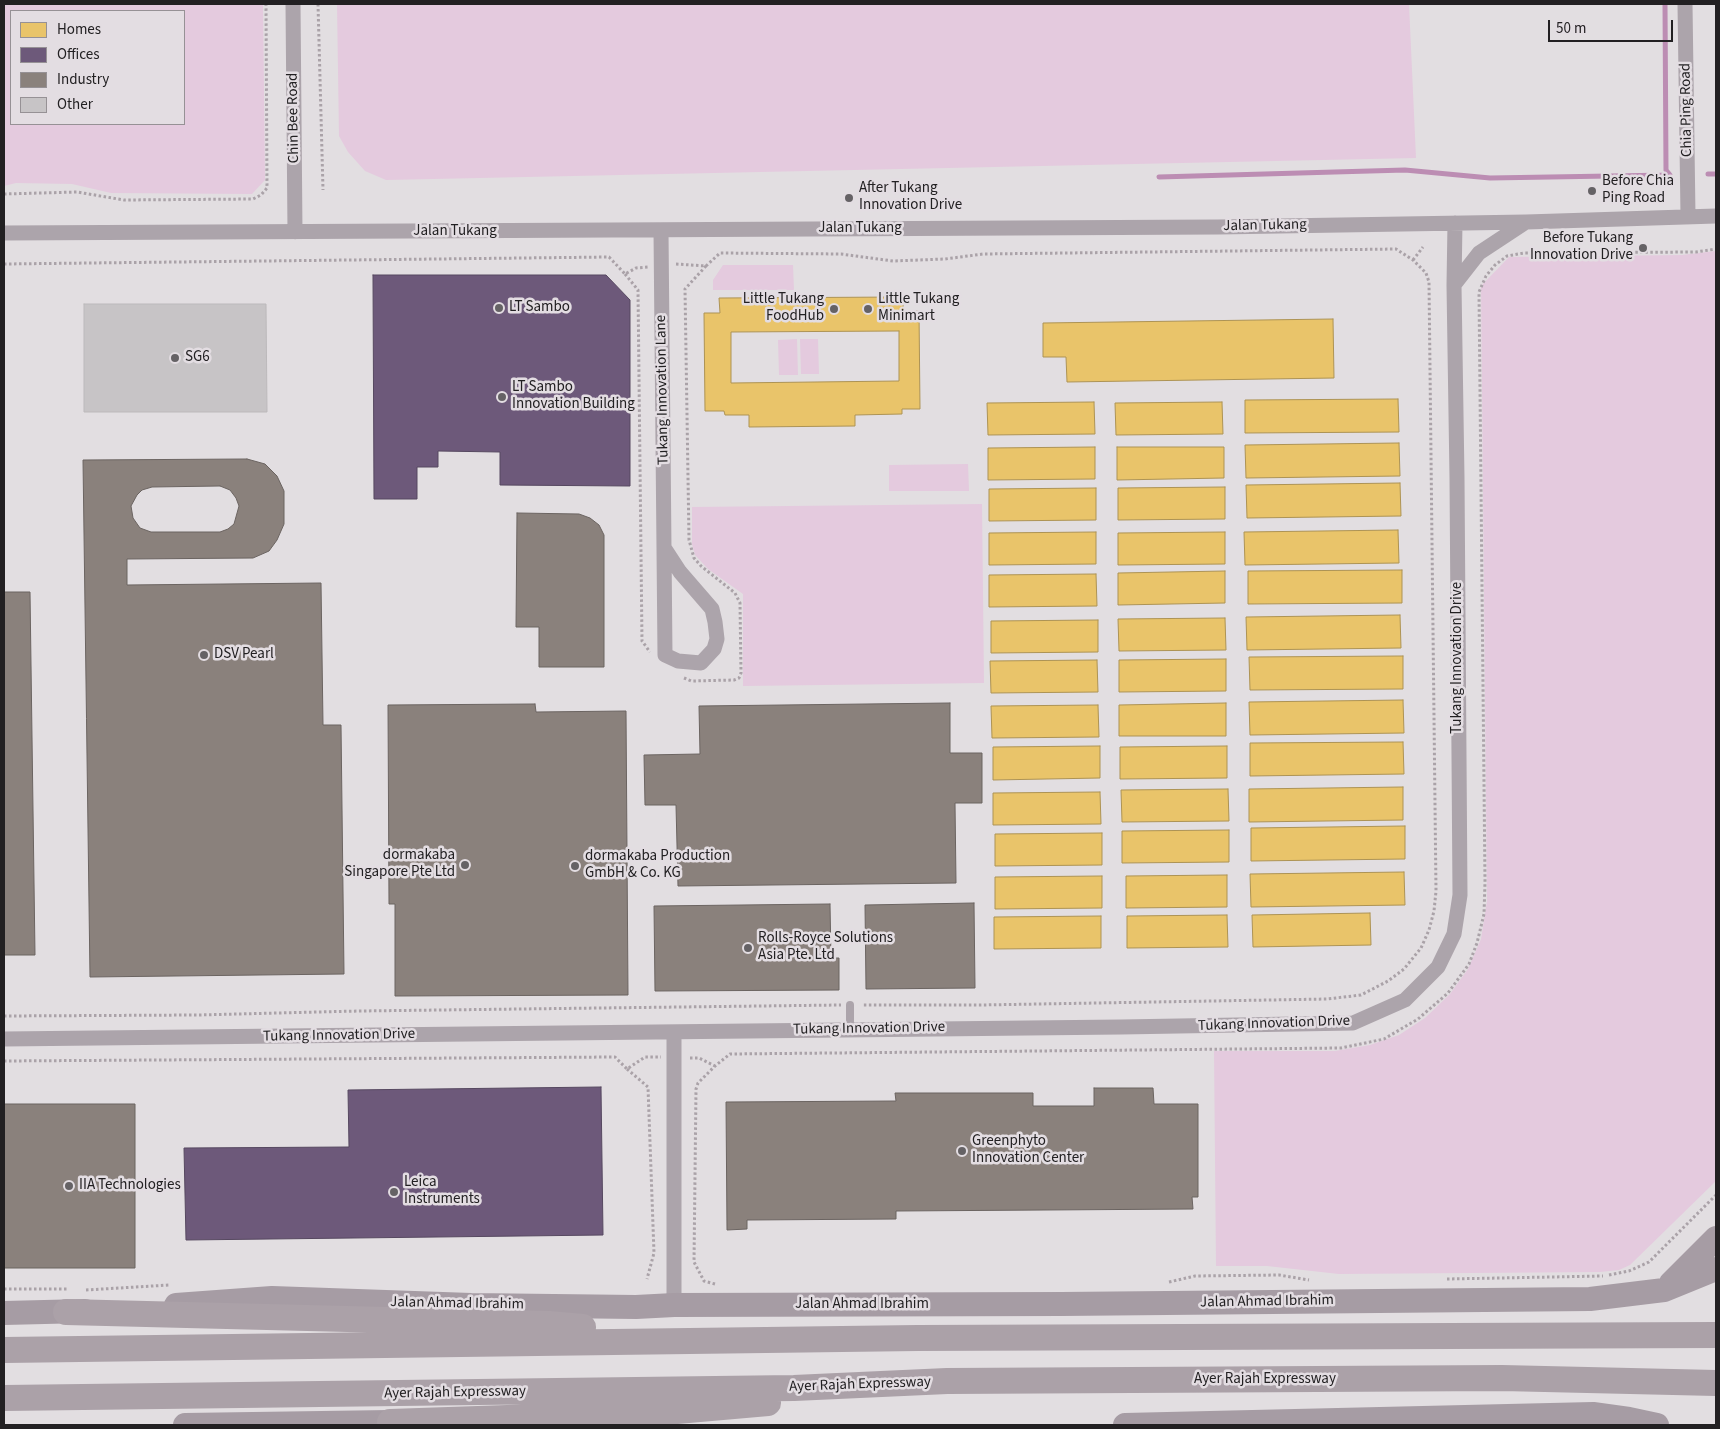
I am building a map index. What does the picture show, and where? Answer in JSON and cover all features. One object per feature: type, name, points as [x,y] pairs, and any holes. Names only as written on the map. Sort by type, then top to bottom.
[{"type":"highway","points":[[70,1301],[549,1324],[756,1340]]},
{"type":"highway","points":[[4,1350],[756,1340],[1713,1335]]},
{"type":"highway","name":"Ayer Rajah Expressway","points":[[4,1398],[794,1388],[966,1381],[1502,1378],[1714,1383]]},
{"type":"highway","points":[[390,1422],[654,1413],[732,1408],[770,1403],[785,1397],[794,1388]]},
{"type":"main road","points":[[1664,1290],[1716,1238]]},
{"type":"main road","name":"Jalan Ahmad Ibrahim","points":[[4,1313],[70,1301],[272,1298],[470,1305],[636,1307],[674,1305],[1061,1304],[1590,1299],[1664,1290],[1716,1269]]},
{"type":"main road","points":[[1125,1425],[1593,1414],[1657,1425]]},
{"type":"main road","points":[[185,1425],[390,1422],[431,1425]]},
{"type":"street","name":"Chin Bee Road","points":[[292,4],[296,232]]},
{"type":"street","name":"Chia Ping Road","points":[[1685,4],[1688,216]]},
{"type":"street","name":"Jalan Tukang","points":[[4,234],[1209,227],[1526,222],[1716,216]]},
{"type":"street","points":[[1454,285],[1479,253],[1526,222]]},
{"type":"street","name":"Tukang Innovation Drive","points":[[4,1039],[1353,1023],[1405,1000],[1438,967],[1454,934],[1460,895],[1455,223]]},
{"type":"street","name":"Tukang Innovation Lane","points":[[661,230],[665,655],[678,661],[701,663],[714,649],[717,639],[712,609],[680,572],[665,549]]},
{"type":"street","points":[[674,1032],[674,1305]]},
{"type":"lane","points":[[850,1005],[850,1029]]},
{"type":"path","points":[[4,194],[77,192],[124,200],[253,199],[261,195],[267,188],[266,4]]},
{"type":"path","points":[[318,4],[323,190]]},
{"type":"path","points":[[1413,260],[1423,247]]},
{"type":"path","points":[[4,1016],[198,1016],[359,1011],[991,1005],[1327,998],[1361,994],[1388,981],[1404,969],[1421,948],[1429,930],[1434,911],[1436,891],[1434,590],[1429,282],[1426,273],[1413,260],[1396,249],[983,254],[945,259],[893,261],[841,254],[720,253],[685,289],[689,540],[694,558],[701,566],[735,593],[740,603],[741,673],[739,678],[734,680],[691,681],[678,676]]},
{"type":"path","points":[[722,1285],[704,1281],[694,1262],[696,1089],[698,1083],[730,1054],[1341,1048],[1384,1040],[1418,1019],[1448,993],[1469,964],[1484,914],[1480,292],[1486,276],[1506,256],[1524,253],[1696,252],[1716,249]]},
{"type":"path","points":[[4,264],[608,257],[638,290],[642,641],[652,654]]},
{"type":"path","points":[[625,274],[636,268],[662,265],[706,266]]},
{"type":"path","points":[[4,1062],[615,1057],[648,1087],[654,1253],[647,1279]]},
{"type":"path","points":[[627,1069],[645,1057],[698,1058],[715,1066]]},
{"type":"path","points":[[1444,1279],[1604,1276],[1629,1271],[1649,1262],[1716,1195]]},
{"type":"path","points":[[1161,1282],[1171,1282],[1195,1276],[1279,1275],[1314,1281]]},
{"type":"path","points":[[83,1290],[173,1285]]},
{"type":"path","points":[[4,1289],[70,1301]]},
{"type":"shaded area","points":[[4,4],[263,4],[265,180],[252,194],[111,193],[72,184],[16,183],[4,186]]},
{"type":"shaded area","points":[[337,4],[1409,4],[1416,158],[386,180],[365,171],[348,152],[339,136]]},
{"type":"shaded area","points":[[1716,251],[1716,1181],[1630,1265],[1619,1270],[1600,1272],[1339,1274],[1267,1266],[1216,1266],[1214,1051],[1335,1051],[1370,1045],[1399,1035],[1425,1018],[1450,994],[1468,969],[1481,939],[1487,901],[1481,286],[1509,257],[1682,255]]},
{"type":"shaded area","points":[[723,265],[793,265],[794,290],[713,290],[713,280]]},
{"type":"shaded area","points":[[797,339],[798,375],[779,375],[778,340]]},
{"type":"shaded area","points":[[800,339],[818,339],[819,374],[801,374]]},
{"type":"shaded area","points":[[968,464],[969,491],[889,491],[889,465]]},
{"type":"shaded area","points":[[982,504],[984,683],[743,686],[743,594],[708,569],[695,555],[692,544],[692,507]]},
{"type":"building: Homes","points":[[903,297],[903,312],[919,311],[920,409],[902,409],[902,414],[855,415],[855,426],[749,427],[749,415],[725,415],[724,411],[705,411],[704,313],[720,313],[719,298]],"holes":[[[899,331],[899,381],[731,383],[731,332]]]},
{"type":"building: Homes","points":[[1333,319],[1334,378],[1067,382],[1066,357],[1043,357],[1043,323]]},
{"type":"building: Homes","points":[[1398,399],[1399,432],[1245,433],[1245,400]]},
{"type":"building: Homes","points":[[1094,402],[1095,434],[988,435],[987,403]]},
{"type":"building: Homes","points":[[1222,402],[1223,434],[1116,435],[1115,403]]},
{"type":"building: Homes","points":[[1399,443],[1400,476],[1246,478],[1245,445]]},
{"type":"building: Homes","points":[[1095,447],[1095,479],[988,480],[988,448]]},
{"type":"building: Homes","points":[[1117,447],[1224,447],[1224,478],[1117,480]]},
{"type":"building: Homes","points":[[1400,483],[1401,516],[1247,518],[1246,485]]},
{"type":"building: Homes","points":[[1225,487],[1225,519],[1118,520],[1118,488]]},
{"type":"building: Homes","points":[[1096,488],[1096,520],[989,521],[989,489]]},
{"type":"building: Homes","points":[[1398,530],[1399,563],[1245,565],[1244,532]]},
{"type":"building: Homes","points":[[1096,532],[1096,564],[989,565],[989,533]]},
{"type":"building: Homes","points":[[1225,532],[1225,564],[1118,565],[1118,533]]},
{"type":"building: Homes","points":[[1402,570],[1402,603],[1248,604],[1248,571]]},
{"type":"building: Homes","points":[[1225,571],[1225,603],[1118,605],[1118,573]]},
{"type":"building: Homes","points":[[1096,574],[1097,606],[989,607],[989,575]]},
{"type":"building: Homes","points":[[1400,615],[1401,648],[1247,650],[1246,617]]},
{"type":"building: Homes","points":[[1225,618],[1226,650],[1119,651],[1118,619]]},
{"type":"building: Homes","points":[[1098,620],[1098,652],[991,653],[991,621]]},
{"type":"building: Homes","points":[[1403,656],[1403,689],[1250,690],[1249,657]]},
{"type":"building: Homes","points":[[1226,659],[1226,691],[1119,692],[1119,660]]},
{"type":"building: Homes","points":[[1097,660],[1098,692],[991,693],[990,661]]},
{"type":"building: Homes","points":[[1403,700],[1404,733],[1250,735],[1249,702]]},
{"type":"building: Homes","points":[[1226,703],[1226,736],[1119,736],[1119,705]]},
{"type":"building: Homes","points":[[1098,705],[1099,737],[992,738],[991,706]]},
{"type":"building: Homes","points":[[1403,742],[1404,774],[1250,776],[1250,743]]},
{"type":"building: Homes","points":[[1100,746],[1100,778],[993,780],[993,747]]},
{"type":"building: Homes","points":[[1227,746],[1227,778],[1120,779],[1120,747]]},
{"type":"building: Homes","points":[[1403,787],[1403,820],[1249,822],[1249,789]]},
{"type":"building: Homes","points":[[1228,789],[1229,821],[1122,822],[1121,790]]},
{"type":"building: Homes","points":[[1100,792],[1101,824],[993,825],[993,793]]},
{"type":"building: Homes","points":[[1405,826],[1405,859],[1251,861],[1251,828]]},
{"type":"building: Homes","points":[[1229,830],[1229,862],[1122,863],[1122,831]]},
{"type":"building: Homes","points":[[1102,833],[1102,865],[995,866],[995,834]]},
{"type":"building: Homes","points":[[1404,872],[1405,905],[1251,907],[1250,874]]},
{"type":"building: Homes","points":[[1227,875],[1227,907],[1126,908],[1126,876]]},
{"type":"building: Homes","points":[[1102,876],[1102,908],[995,909],[995,877]]},
{"type":"building: Homes","points":[[1370,913],[1371,945],[1253,947],[1252,915]]},
{"type":"building: Homes","points":[[1227,915],[1228,947],[1127,948],[1127,916]]},
{"type":"building: Homes","points":[[1101,916],[1101,948],[994,949],[994,917]]},
{"type":"building: Offices","name":"LT Sambo Innovation Building","points":[[373,275],[606,275],[630,300],[630,486],[500,485],[500,452],[438,451],[438,467],[417,467],[417,499],[374,499]]},
{"type":"building: Offices","name":"Leica Instruments","points":[[601,1087],[603,1235],[186,1240],[184,1148],[349,1147],[348,1090]]},
{"type":"building: Industry","name":"DSV Pearl","points":[[247,459],[265,464],[277,476],[284,491],[284,524],[277,540],[269,551],[253,558],[127,559],[127,585],[321,583],[323,725],[341,725],[344,974],[90,977],[83,460]],"holes":[[[220,486],[230,490],[239,506],[234,524],[220,532],[151,532],[140,528],[133,518],[131,506],[137,495],[142,490],[152,487]]]},
{"type":"building: Industry","points":[[517,513],[579,514],[590,518],[599,525],[604,535],[604,667],[539,667],[539,627],[516,627]]},
{"type":"building: Industry","points":[[4,592],[30,592],[35,955],[4,955]]},
{"type":"building: Industry","points":[[950,703],[950,753],[982,753],[982,803],[955,803],[956,883],[678,886],[676,805],[645,805],[644,755],[700,754],[699,706]]},
{"type":"building: Industry","points":[[535,704],[536,712],[626,711],[628,995],[395,996],[395,904],[389,904],[388,705]]},
{"type":"building: Industry","points":[[974,903],[975,988],[866,989],[865,905]]},
{"type":"building: Industry","points":[[830,904],[831,958],[839,958],[839,990],[655,991],[654,906]]},
{"type":"building: Industry","name":"Greenphyto Innovation Center","points":[[1094,1088],[1153,1088],[1154,1104],[1198,1104],[1198,1197],[1192,1197],[1193,1209],[896,1211],[896,1219],[747,1220],[747,1229],[727,1230],[726,1102],[896,1101],[895,1093],[1033,1093],[1033,1106],[1094,1106]]},
{"type":"building: Industry","name":"IIA Technologies","points":[[4,1104],[135,1104],[135,1268],[4,1268]]},
{"type":"building: Other","name":"SG6","points":[[84,304],[266,304],[267,412],[84,412]]},
{"type":"waterway","points":[[1159,177],[1405,170],[1490,178],[1670,175],[1666,170],[1665,4]]},
{"type":"waterway","points":[[1708,174],[1716,174]]},
{"type":"place","name":"Before Chia Ping Road","points":[[1592,191]]},
{"type":"place","name":"After Tukang Innovation Drive","points":[[849,198]]},
{"type":"place","name":"Before Tukang Innovation Drive","points":[[1643,248]]},
{"type":"place","name":"LT Sambo","points":[[499,308]]},
{"type":"place","name":"Little Tukang FoodHub","points":[[834,309]]},
{"type":"place","name":"Little Tukang Minimart","points":[[868,309]]},
{"type":"place","name":"SG6","points":[[175,358]]},
{"type":"place","name":"LT Sambo Innovation Building","points":[[502,397]]},
{"type":"place","name":"DSV Pearl","points":[[204,655]]},
{"type":"place","name":"dormakaba Singapore Pte Ltd","points":[[465,865]]},
{"type":"place","name":"dormakaba Production GmbH & Co. KG","points":[[575,866]]},
{"type":"place","name":"Rolls-Royce Solutions Asia Pte. Ltd","points":[[748,948]]},
{"type":"place","name":"Greenphyto Innovation Center","points":[[962,1151]]},
{"type":"place","name":"IIA Technologies","points":[[69,1186]]},
{"type":"place","name":"Leica Instruments","points":[[394,1192]]}]
